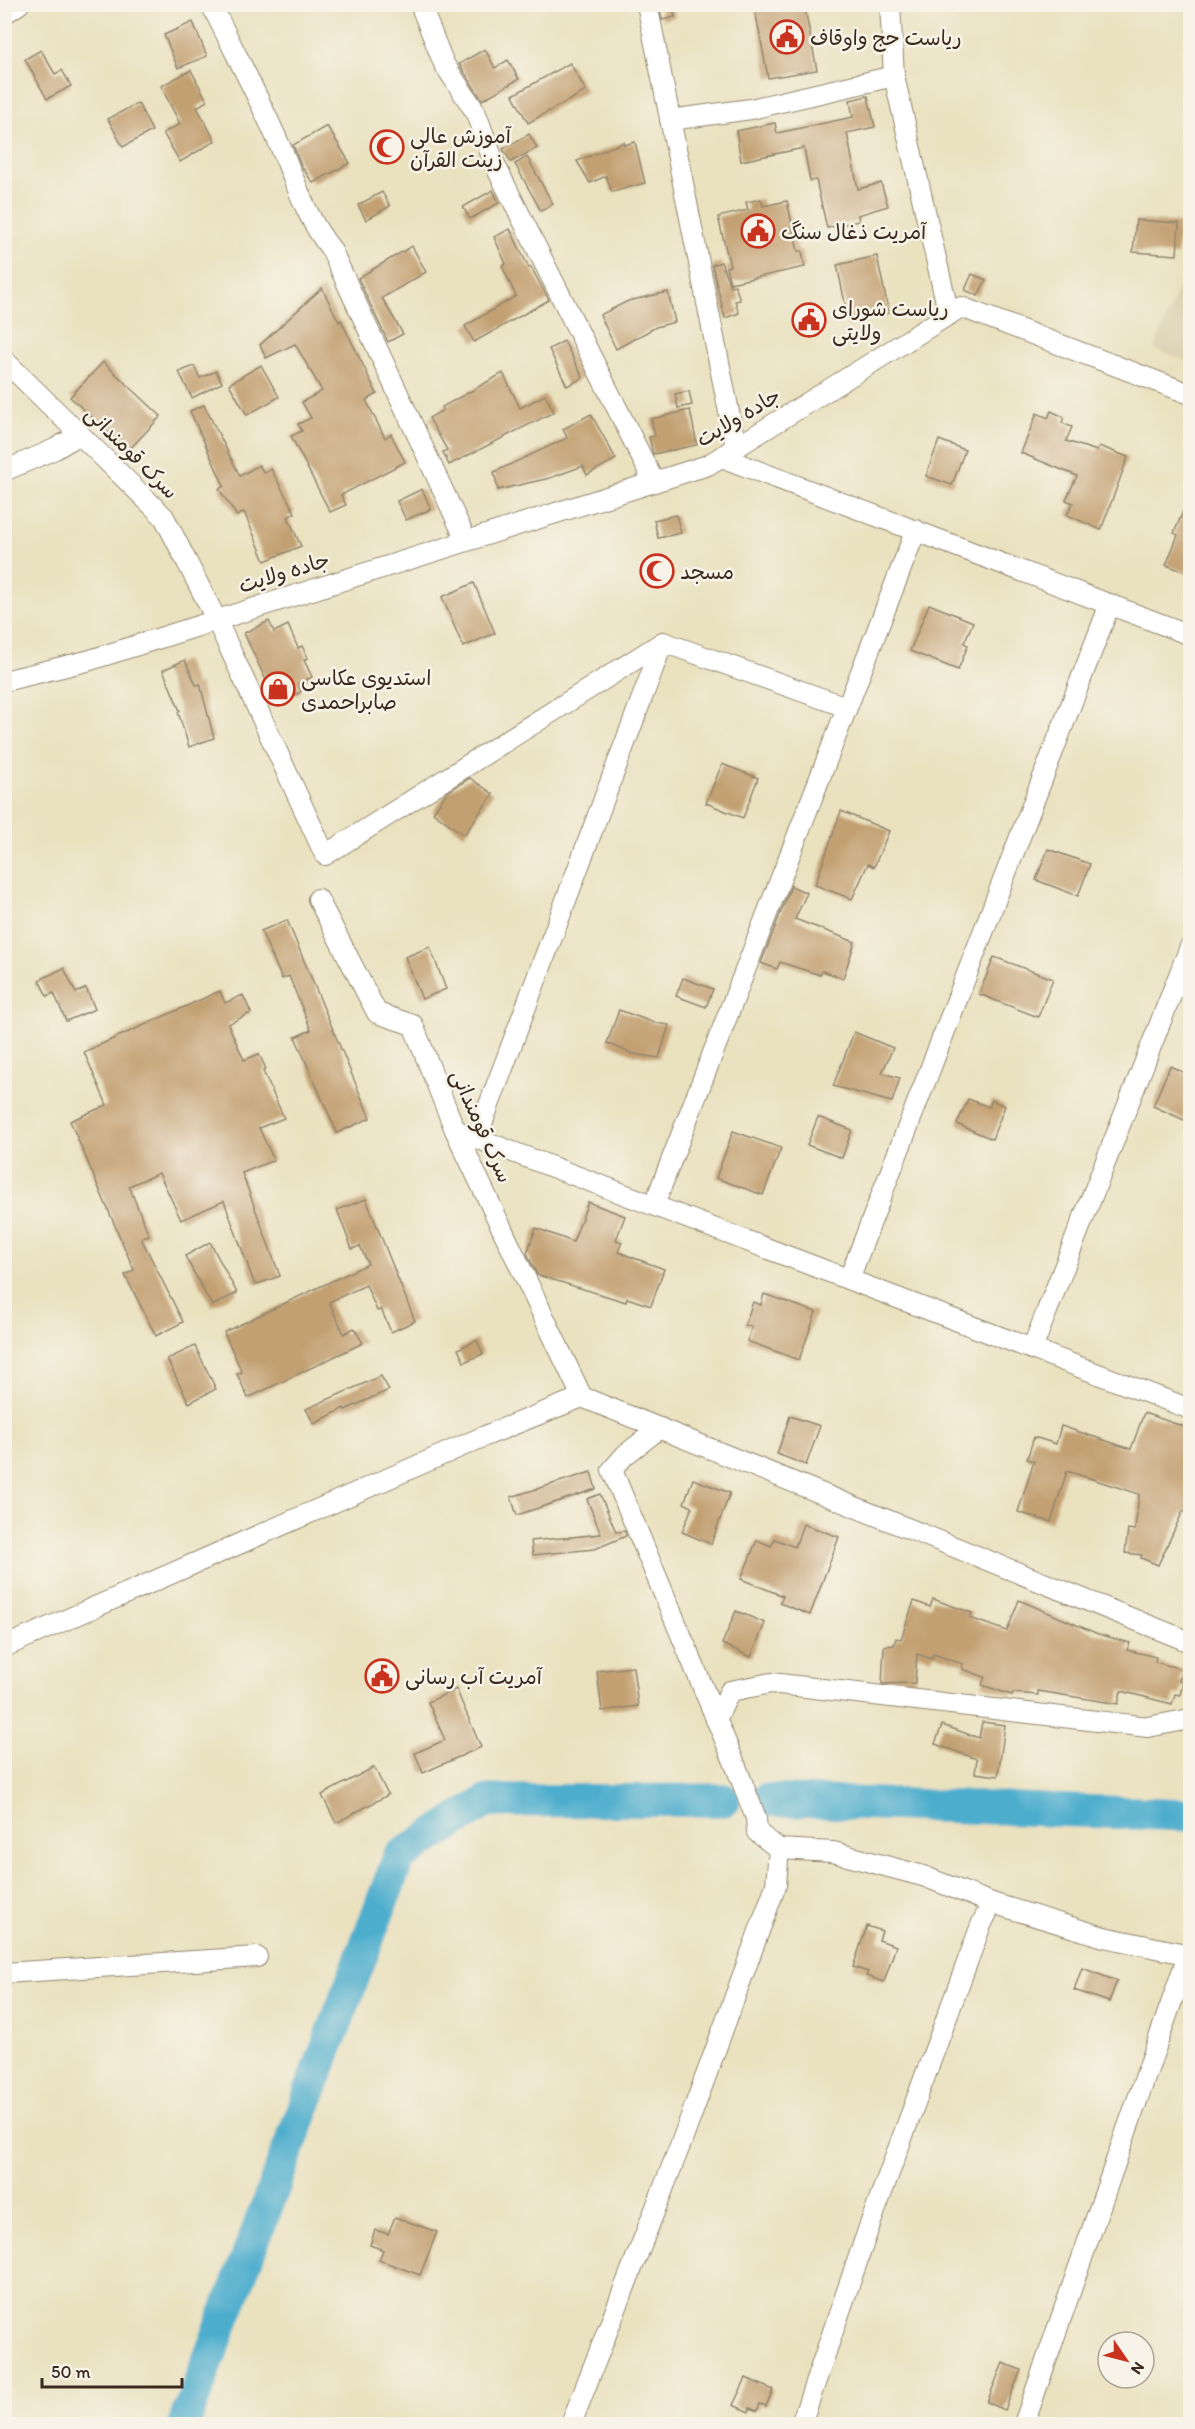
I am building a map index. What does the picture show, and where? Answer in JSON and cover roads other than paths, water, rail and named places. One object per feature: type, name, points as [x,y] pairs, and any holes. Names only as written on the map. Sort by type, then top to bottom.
[{"type":"street","points":[[4,14],[19,4]]},
{"type":"street","points":[[211,4],[277,139],[299,194],[319,234],[331,249],[466,540]]},
{"type":"street","points":[[420,4],[444,64],[475,111],[495,165],[654,482]]},
{"type":"street","points":[[647,4],[670,120],[728,452],[916,530],[1191,635]]},
{"type":"street","points":[[890,4],[894,76],[949,315]]},
{"type":"street","points":[[670,120],[751,109],[894,76]]},
{"type":"street","name":"جاده ولایت","points":[[4,681],[87,661],[708,465],[961,307],[1191,394]]},
{"type":"street","name":"سرک قومندانی","points":[[4,360],[164,517],[216,619],[325,855],[663,642]]},
{"type":"street","points":[[4,471],[55,449],[80,434]]},
{"type":"street","points":[[654,1205],[916,530]]},
{"type":"street","points":[[849,1279],[1110,604]]},
{"type":"street","points":[[477,1137],[663,642],[846,707]]},
{"type":"street","name":"سرک قومندانی","points":[[318,898],[377,1013],[413,1025],[455,1130],[582,1397]]},
{"type":"street","points":[[1032,1349],[1191,947]]},
{"type":"street","points":[[455,1130],[1191,1409]]},
{"type":"street","points":[[4,1647],[485,1436],[582,1397],[1191,1642]]},
{"type":"street","points":[[660,1428],[625,1455],[612,1470],[756,1818],[757,1832],[779,1849],[833,1852],[923,1876],[992,1903],[1104,1937],[1189,1955],[1024,2424]]},
{"type":"street","points":[[716,1720],[730,1691],[771,1683],[1148,1727],[1191,1719]]},
{"type":"street","points":[[571,2424],[679,2150],[776,1885],[779,1849]]},
{"type":"street","points":[[801,2424],[868,2230],[981,1924],[992,1903]]},
{"type":"street","points":[[4,1973],[257,1957]]},
{"type":"waterway","points":[[184,2424],[399,1857],[487,1801],[724,1800]]},
{"type":"waterway","points":[[766,1800],[1190,1815]]},
{"type":"place","name":"ریاست حج واوقاف","points":[[787,37]]},
{"type":"place","name":"آموزش عالی زینت القرآن","points":[[387,147]]},
{"type":"place","name":"آمریت ذغال سنگ","points":[[758,231]]},
{"type":"place","name":"ریاست شورای ولایتی","points":[[809,320]]},
{"type":"place","name":"مسجد","points":[[657,571]]},
{"type":"place","name":"استدیوی عکاسی صابراحمدی","points":[[278,689]]},
{"type":"place","name":"آمریت آب رسانی","points":[[382,1676]]}]
